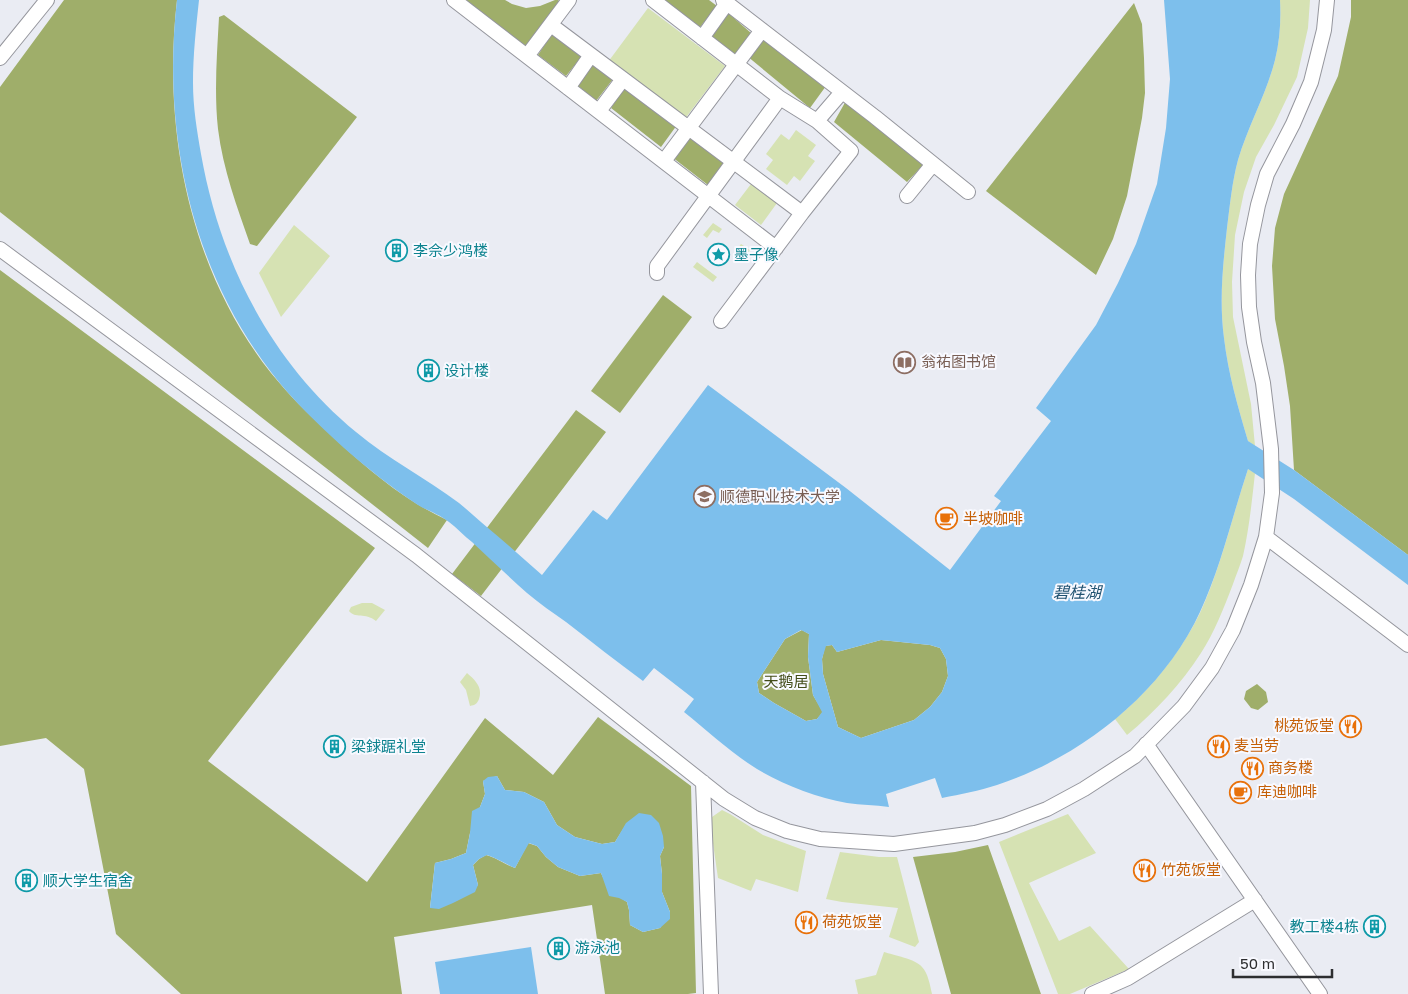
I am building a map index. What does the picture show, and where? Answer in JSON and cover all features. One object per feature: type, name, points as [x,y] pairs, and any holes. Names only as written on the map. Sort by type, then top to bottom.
[{"type":"street","points":[[0,58],[47,0]]},
{"type":"street","points":[[454,0],[776,248]]},
{"type":"street","points":[[527,56],[569,0]]},
{"type":"street","points":[[652,0],[780,98],[817,121],[851,151],[721,321]]},
{"type":"street","points":[[0,249],[416,554],[724,799],[755,818],[787,831],[820,838],[856,842],[894,844],[975,833],[1005,825],[1039,812],[1084,789],[1134,756],[1184,706],[1212,668],[1233,630],[1251,585],[1266,537],[1272,493],[1271,449],[1263,383],[1249,307],[1248,275],[1250,244],[1267,174],[1293,124],[1311,82],[1324,30],[1327,0]]},
{"type":"street","points":[[702,38],[725,1],[968,192]]},
{"type":"street","points":[[551,25],[802,213]]},
{"type":"street","points":[[664,161],[762,30]]},
{"type":"street","points":[[568,88],[591,55]]},
{"type":"street","points":[[598,111],[622,79]]},
{"type":"street","points":[[817,121],[842,92]]},
{"type":"street","points":[[657,273],[657,266],[780,98]]},
{"type":"street","points":[[907,196],[933,164]]},
{"type":"street","points":[[1266,537],[1408,646]]},
{"type":"street","points":[[1146,744],[1320,994]]},
{"type":"street","points":[[703,782],[711,994]]},
{"type":"street","points":[[1092,994],[1128,978],[1254,900]]},
{"type":"green space","points":[[64,0],[177,0],[173,49],[174,98],[179,148],[188,196],[201,244],[220,289],[243,333],[271,373],[299,404],[382,480],[417,504],[447,520],[428,548],[0,212],[0,87]]},
{"type":"green space","points":[[465,0],[505,0],[526,8],[540,6],[555,0],[562,3],[528,49]]},
{"type":"green space","points":[[664,0],[709,0],[717,6],[700,27]]},
{"type":"green space","points":[[1280,0],[1310,0],[1308,28],[1297,77],[1256,157],[1244,192],[1235,235],[1232,282],[1233,317],[1251,404],[1255,446],[1248,441],[1228,364],[1223,324],[1222,283],[1234,177],[1242,147],[1267,86],[1275,60],[1280,30]]},
{"type":"green space","points":[[1351,0],[1408,0],[1408,555],[1294,470],[1290,406],[1275,319],[1272,266],[1275,228],[1284,194],[1338,76],[1351,17]]},
{"type":"green space","points":[[1134,3],[1142,24],[1145,93],[1142,118],[1127,196],[1113,239],[1096,275],[986,191]]},
{"type":"green space","points":[[648,8],[725,66],[684,120],[608,62]]},
{"type":"green space","points":[[727,12],[751,33],[734,56],[710,36]]},
{"type":"green space","points":[[224,15],[357,117],[257,246],[250,244],[235,202],[223,159],[218,129],[217,45],[219,17]]},
{"type":"green space","points":[[553,32],[582,56],[566,76],[538,55]]},
{"type":"green space","points":[[762,37],[826,86],[810,108],[747,56]]},
{"type":"green space","points":[[593,63],[613,79],[596,101],[577,85]]},
{"type":"green space","points":[[626,85],[677,125],[661,147],[611,108]]},
{"type":"green space","points":[[847,99],[925,163],[907,182],[834,122]]},
{"type":"green space","points":[[796,130],[816,145],[808,156],[815,161],[800,181],[794,176],[787,185],[766,169],[773,160],[766,154],[781,134],[789,140]]},
{"type":"green space","points":[[689,135],[725,162],[708,185],[672,157]]},
{"type":"green space","points":[[751,184],[777,203],[761,225],[735,205]]},
{"type":"green space","points":[[713,223],[722,229],[719,233],[713,230],[707,238],[703,235]]},
{"type":"green space","points":[[294,225],[330,256],[281,317],[259,273]]},
{"type":"green space","points":[[741,244],[750,250],[740,263],[737,260],[743,252],[738,248]]},
{"type":"green space","points":[[717,246],[723,249],[726,255],[723,261],[717,264],[711,261],[708,255],[711,249]]},
{"type":"green space","points":[[697,262],[717,277],[713,282],[693,267]]},
{"type":"green space","points":[[0,270],[375,548],[208,761],[367,882],[485,718],[553,775],[598,717],[691,786],[696,993],[605,994],[592,905],[394,937],[402,994],[181,994],[116,934],[84,769],[46,738],[0,746]],"holes":[[[497,776],[505,790],[524,792],[544,802],[557,825],[575,837],[602,844],[615,842],[627,823],[664,847],[660,856],[662,892],[670,912],[660,928],[643,932],[630,925],[627,902],[612,889],[601,873],[580,876],[558,867],[537,846],[528,843],[515,868],[486,855],[479,859],[473,865],[478,885],[456,901],[430,908],[435,863],[466,853],[470,833],[485,794],[483,781]]]},
{"type":"green space","points":[[663,295],[692,317],[620,413],[591,391]]},
{"type":"green space","points":[[576,410],[606,432],[481,596],[452,574]]},
{"type":"green space","points":[[1248,469],[1255,473],[1245,546],[1241,563],[1218,620],[1206,645],[1185,676],[1148,717],[1127,735],[1115,719],[1152,684],[1174,657],[1200,613],[1220,560]]},
{"type":"green space","points":[[362,603],[372,603],[385,610],[376,621],[372,618],[354,615],[349,611],[351,607]]},
{"type":"green space","name":"天鹅居","points":[[802,630],[809,634],[808,657],[813,695],[823,712],[817,719],[806,721],[759,693],[757,682],[785,639]]},
{"type":"green space","points":[[881,640],[930,645],[940,648],[946,659],[948,676],[942,692],[930,707],[914,720],[861,738],[838,727],[823,674],[822,659],[825,646],[832,645],[837,652]]},
{"type":"green space","points":[[467,673],[475,681],[480,691],[479,699],[475,705],[470,706],[466,690],[460,682]]},
{"type":"green space","points":[[1257,684],[1266,692],[1268,702],[1258,710],[1251,708],[1244,699],[1246,691]]},
{"type":"green space","points":[[722,810],[763,835],[806,851],[798,892],[756,879],[751,891],[718,878],[710,823],[712,817]]},
{"type":"green space","points":[[1068,814],[1096,853],[1029,883],[1059,941],[1090,926],[1129,969],[1070,994],[1058,994],[999,842]]},
{"type":"green space","points":[[988,845],[1041,994],[951,994],[913,857],[955,852]]},
{"type":"green space","points":[[840,852],[879,857],[897,857],[919,942],[915,947],[889,937],[898,908],[826,899]]},
{"type":"green space","points":[[884,952],[919,964],[927,976],[932,994],[858,994],[855,980],[876,975]]},
{"type":"water","name":"碧桂湖","points":[[177,0],[199,0],[194,52],[193,92],[201,154],[221,233],[236,271],[254,307],[275,342],[299,374],[326,404],[356,432],[459,503],[542,575],[593,510],[607,520],[708,385],[846,488],[950,570],[1001,501],[994,496],[1051,421],[1036,408],[1096,325],[1136,244],[1157,184],[1166,128],[1170,79],[1164,0],[1280,0],[1280,30],[1275,60],[1267,86],[1238,160],[1230,202],[1222,296],[1224,338],[1231,377],[1248,441],[1294,470],[1408,555],[1408,585],[1294,499],[1248,469],[1214,577],[1200,612],[1184,642],[1164,670],[1141,695],[1116,719],[1088,740],[1059,758],[997,785],[942,798],[935,778],[886,794],[889,807],[852,804],[812,794],[789,785],[747,763],[684,712],[694,699],[654,668],[643,681],[527,593],[449,522],[418,505],[380,478],[325,430],[296,402],[279,382],[243,331],[220,288],[202,242],[188,195],[179,147],[174,98],[173,49]],"holes":[[[801,630],[809,634],[808,657],[813,695],[822,712],[817,719],[806,721],[759,693],[757,682],[785,639]],[[881,640],[930,645],[940,648],[946,659],[948,676],[942,692],[930,707],[914,720],[861,738],[838,727],[823,674],[822,659],[826,646],[832,645],[837,652]]]},
{"type":"water","points":[[497,776],[505,790],[524,792],[544,802],[557,825],[575,837],[602,844],[615,842],[626,823],[639,813],[651,815],[659,823],[663,836],[664,847],[660,856],[662,892],[670,912],[670,919],[660,928],[643,932],[630,925],[627,902],[609,896],[601,873],[580,876],[558,867],[537,846],[529,843],[515,868],[487,855],[479,859],[473,865],[478,885],[475,892],[439,909],[430,908],[435,863],[466,853],[472,811],[480,807],[485,794],[483,781],[488,777]]},
{"type":"water","points":[[531,947],[538,994],[440,994],[435,962]]},
{"type":"place","name":"李佘少鸿楼","points":[[397,251]]},
{"type":"place","name":"墨子像","points":[[718,255]]},
{"type":"place","name":"翁祐图书馆","points":[[905,362]]},
{"type":"place","name":"设计楼","points":[[428,371]]},
{"type":"place","name":"顺德职业技术大学","points":[[704,497]]},
{"type":"place","name":"半坡咖啡","points":[[947,519]]},
{"type":"place","name":"桃苑饭堂","points":[[1350,726]]},
{"type":"place","name":"麦当劳","points":[[1218,746]]},
{"type":"place","name":"梁銶踞礼堂","points":[[335,747]]},
{"type":"place","name":"商务楼","points":[[1252,768]]},
{"type":"place","name":"库迪咖啡","points":[[1241,792]]},
{"type":"place","name":"竹苑饭堂","points":[[1145,870]]},
{"type":"place","name":"顺大学生宿舍","points":[[27,881]]},
{"type":"place","name":"荷苑饭堂","points":[[806,922]]},
{"type":"place","name":"教工楼4栋","points":[[1375,927]]},
{"type":"place","name":"游泳池","points":[[559,948]]}]
